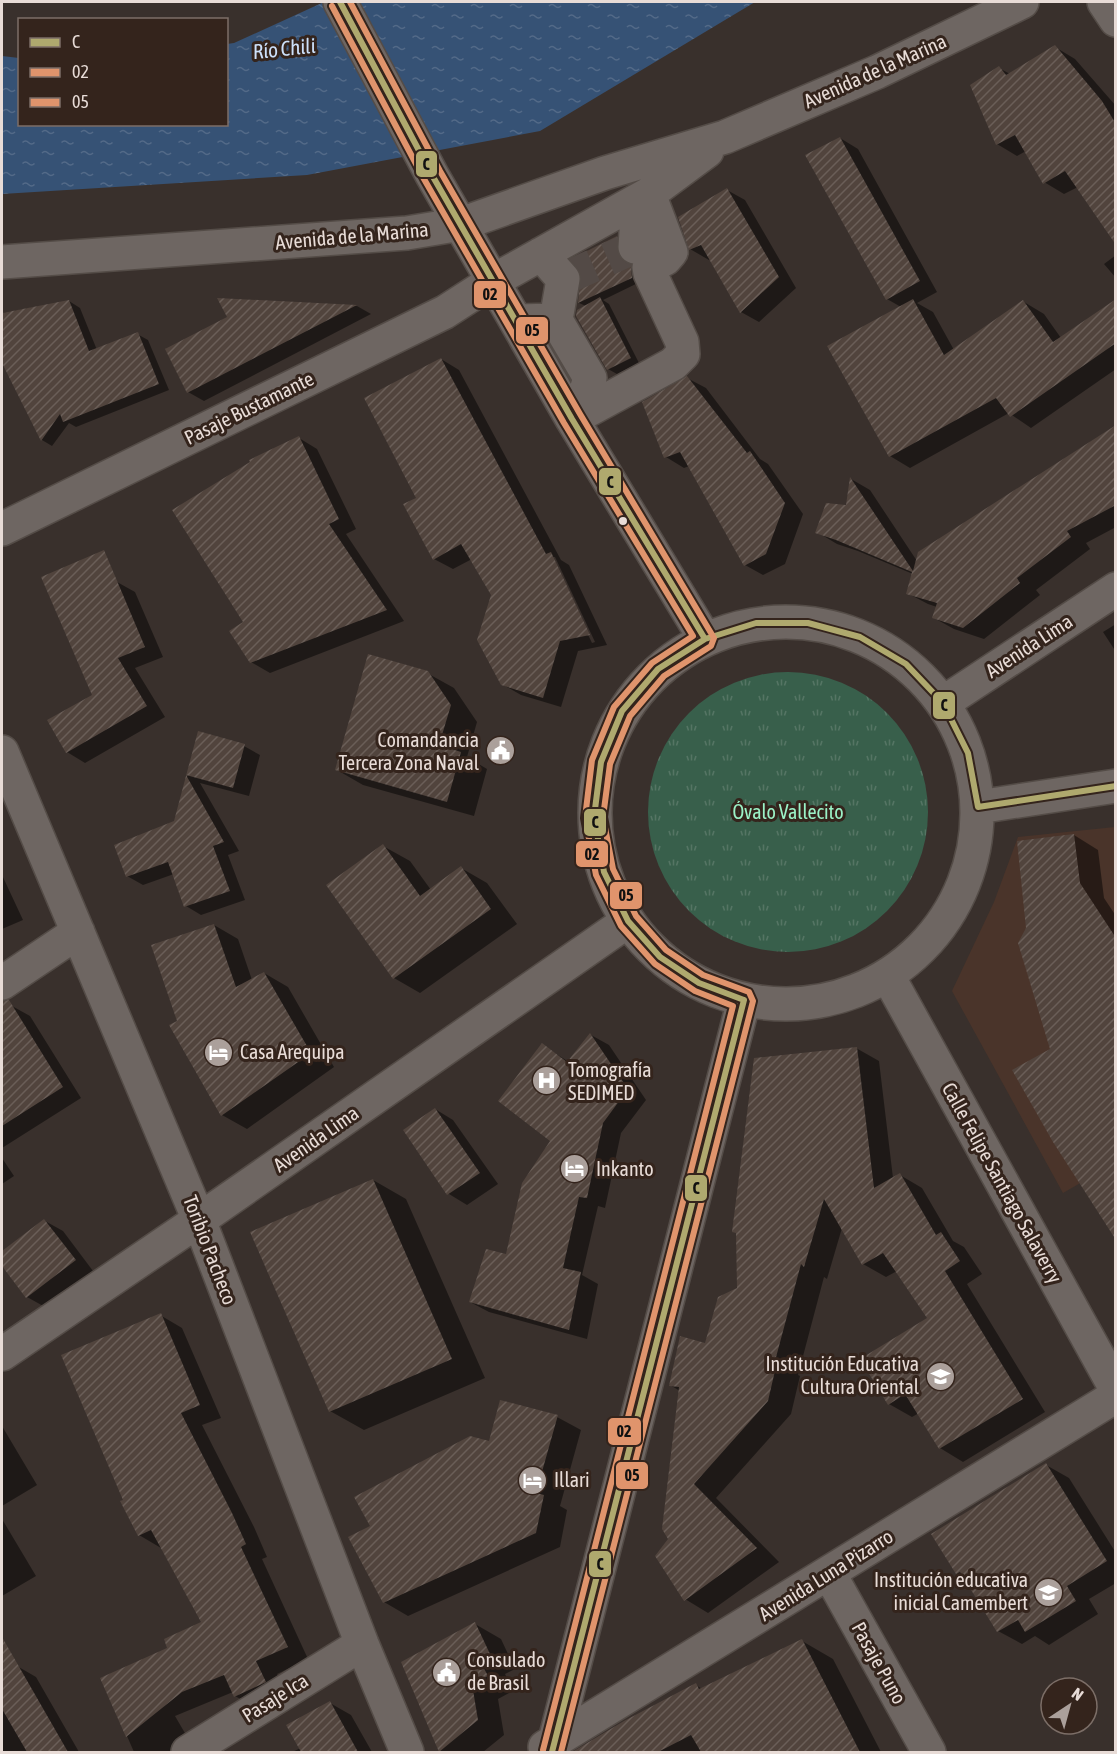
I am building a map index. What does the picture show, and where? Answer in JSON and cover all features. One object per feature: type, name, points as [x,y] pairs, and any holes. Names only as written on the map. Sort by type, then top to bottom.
[{"type":"street","points":[[340,2],[432,175],[705,639]]},
{"type":"street","name":"Avenida de la Marina","points":[[2,262],[407,233],[461,224],[605,173],[725,137],[877,72],[1022,2]]},
{"type":"street","points":[[1104,2],[1116,20]]},
{"type":"street","name":"Avenida de la Marina","points":[[494,280],[644,197],[725,137]]},
{"type":"street","points":[[635,247],[644,197]]},
{"type":"street","points":[[575,417],[673,364],[683,354],[682,342],[650,273],[650,267],[665,259],[671,252],[644,197]]},
{"type":"street","points":[[541,254],[563,279],[556,320],[590,378],[575,417]]},
{"type":"street","name":"Pasaje Bustamante","points":[[2,529],[445,312],[494,280]]},
{"type":"street","points":[[517,321],[556,320]]},
{"type":"street","name":"Avenida Lima","points":[[943,703],[1116,589]]},
{"type":"street","points":[[756,623],[808,623],[860,637],[906,664],[943,703],[968,753],[978,807],[975,848],[964,886],[945,921],[920,952],[888,976],[854,992],[818,1002],[781,1004],[744,1000],[699,983],[660,957],[628,921],[604,872],[594,817],[601,762],[622,711],[658,669],[705,639],[756,623]]},
{"type":"street","name":"Toribio Pacheco","points":[[2,752],[199,1220],[362,1644],[407,1752]]},
{"type":"street","points":[[978,807],[1116,786]]},
{"type":"street","name":"Avenida Lima","points":[[2,1354],[199,1220],[628,921]]},
{"type":"street","points":[[2,983],[78,932]]},
{"type":"street","name":"Calle Felipe Santiago Salaverry","points":[[888,976],[1116,1389]]},
{"type":"street","points":[[548,1749],[744,1000]]},
{"type":"street","name":"Avenida Luna Pizarro","points":[[548,1749],[1116,1396]]},
{"type":"street","name":"Pasaje Puno","points":[[829,1573],[929,1752]]},
{"type":"street","name":"Pasaje Ica","points":[[188,1752],[362,1644]]},
{"type":"shaded area","points":[[1115,827],[1115,1163],[1063,1193],[952,991],[994,902],[1018,837]]},
{"type":"green space","name":"Óvalo Vallecito","points":[[788,672],[829,678],[866,696],[887,713],[904,734],[922,771],[928,812],[922,853],[904,890],[887,911],[866,928],[829,946],[788,952],[747,946],[710,928],[689,911],[672,890],[654,853],[648,812],[654,771],[672,734],[689,713],[710,696],[747,678]]},
{"type":"water","name":"Río Chili","points":[[324,2],[755,2],[540,131],[307,175],[2,194],[2,56],[18,58],[18,126],[228,126],[228,44]]},
{"type":"building","points":[[1055,45],[1102,101],[1116,124],[1116,245],[1065,171],[1043,184],[1015,135],[996,145],[970,85],[999,66],[1006,75]]},
{"type":"building","points":[[840,137],[920,281],[886,300],[805,155]]},
{"type":"building","points":[[727,188],[779,277],[740,313],[701,245],[689,250],[678,217]]},
{"type":"building","points":[[617,236],[618,255],[624,262],[631,265],[632,278],[578,303],[581,274],[571,259]]},
{"type":"building","points":[[600,297],[631,358],[607,370],[576,316],[577,310]]},
{"type":"building","points":[[217,298],[357,305],[187,393],[165,349],[227,317]]},
{"type":"building","points":[[913,299],[944,355],[1023,300],[1053,342],[1116,299],[1116,343],[1010,417],[996,398],[889,457],[827,346]]},
{"type":"building","points":[[69,300],[89,351],[138,332],[159,384],[63,422],[60,414],[41,441],[2,363],[2,313]]},
{"type":"building","points":[[441,358],[546,554],[551,552],[590,635],[560,641],[543,698],[501,685],[477,640],[491,595],[461,544],[433,560],[403,504],[416,498],[364,398]]},
{"type":"building","points":[[687,376],[747,453],[750,451],[785,503],[766,554],[744,566],[680,452],[664,458],[642,402]]},
{"type":"building","points":[[1116,425],[1116,505],[1067,531],[1071,537],[1017,578],[1020,583],[963,628],[932,618],[937,603],[906,594],[912,572],[815,533],[826,503],[846,505],[850,477],[913,571],[918,552]]},
{"type":"building","points":[[299,436],[339,519],[329,524],[387,610],[250,663],[229,631],[243,622],[172,510],[250,462],[249,460]]},
{"type":"building","points":[[104,550],[145,647],[118,658],[147,706],[66,753],[47,720],[92,695],[41,577]]},
{"type":"building","points":[[368,654],[428,671],[451,705],[439,745],[461,752],[447,802],[335,770]]},
{"type":"building","points":[[198,731],[245,744],[233,788],[186,775]]},
{"type":"building","points":[[186,775],[224,842],[213,846],[230,891],[184,907],[168,862],[126,877],[114,845],[174,821]]},
{"type":"building","points":[[1074,834],[1080,883],[1116,938],[1116,1240],[1053,1142],[1012,1070],[1050,1049],[1018,943],[1026,928],[1017,841]]},
{"type":"building","points":[[383,844],[420,896],[461,866],[491,909],[393,979],[326,885]]},
{"type":"building","points":[[214,924],[236,987],[264,972],[311,1053],[221,1116],[169,1025],[177,1021],[151,945]]},
{"type":"building","points":[[9,1000],[63,1087],[2,1126],[2,1001]]},
{"type":"building","points":[[590,1033],[628,1089],[603,1123],[587,1198],[579,1197],[563,1268],[581,1272],[569,1330],[469,1302],[486,1249],[506,1254],[522,1183],[550,1141],[498,1101],[542,1043],[567,1062]]},
{"type":"building","points":[[857,1047],[874,1188],[900,1173],[936,1235],[941,1232],[960,1261],[945,1271],[1023,1399],[939,1449],[905,1394],[888,1405],[860,1359],[927,1318],[883,1253],[862,1265],[824,1199],[804,1267],[801,1264],[775,1361],[777,1362],[768,1401],[694,1484],[757,1548],[684,1601],[655,1556],[668,1539],[662,1529],[679,1387],[669,1386],[680,1336],[705,1343],[718,1297],[737,1288],[736,1233],[732,1232],[754,1058]]},
{"type":"building","points":[[435,1108],[480,1173],[447,1195],[403,1130]]},
{"type":"building","points":[[373,1179],[452,1359],[329,1412],[250,1232]]},
{"type":"building","points":[[44,1219],[76,1260],[26,1298],[2,1266],[2,1251]]},
{"type":"building","points":[[161,1313],[200,1405],[181,1413],[232,1513],[246,1544],[241,1547],[288,1647],[256,1661],[266,1682],[234,1697],[224,1675],[182,1692],[126,1737],[100,1678],[167,1648],[164,1639],[201,1622],[151,1530],[138,1536],[120,1501],[123,1500],[61,1355]]},
{"type":"building","points":[[500,1400],[558,1415],[536,1493],[544,1495],[536,1533],[383,1603],[348,1537],[370,1526],[354,1497],[470,1436],[489,1441]]},
{"type":"building","points":[[1046,1463],[1107,1561],[1067,1586],[1076,1601],[1025,1632],[1018,1620],[997,1632],[960,1572],[956,1574],[931,1534]]},
{"type":"building","points":[[475,1622],[490,1654],[479,1659],[488,1676],[472,1684],[478,1720],[439,1752],[401,1662]]},
{"type":"building","points":[[2,1637],[68,1752],[27,1752],[2,1709]]},
{"type":"building","points":[[802,1639],[860,1752],[701,1752],[691,1735],[658,1752],[572,1752],[624,1721],[696,1683],[699,1689]]},
{"type":"building","points":[[330,1701],[358,1752],[301,1752],[286,1725]]},
{"type":"tunnel","points":[[563,279],[635,247]]},
{"type":"transit line","name":"C","points":[[340,2],[432,175],[572,419],[705,639]]},
{"type":"transit line","name":"05","points":[[350,2],[440,171],[580,414],[714,638],[711,646],[664,676],[630,716],[610,764],[603,817],[613,869],[636,916],[666,950],[703,975],[749,992],[753,1001],[561,1752]]},
{"type":"transit line","name":"02","points":[[332,6],[424,179],[564,423],[693,636],[652,663],[614,707],[592,760],[585,818],[596,875],[621,926],[655,964],[695,991],[733,1006],[543,1750]]},
{"type":"transit line","name":"C","points":[[744,1000],[699,983],[660,957],[628,921],[604,872],[594,817],[601,762],[622,711],[658,669],[705,639],[756,623],[808,623],[860,637],[906,664],[943,703],[968,753],[978,807],[1116,786]]},
{"type":"transit line","name":"C","points":[[552,1752],[744,1000]]},
{"type":"place","name":"Comandancia Tercera Zona Naval","points":[[500,751]]},
{"type":"place","name":"Casa Arequipa","points":[[219,1052]]},
{"type":"place","name":"Tomografía SEDIMED","points":[[547,1081]]},
{"type":"place","name":"Inkanto","points":[[575,1169]]},
{"type":"place","name":"Institución Educativa Cultura Oriental","points":[[940,1376]]},
{"type":"place","name":"Illari","points":[[533,1480]]},
{"type":"place","name":"Institución educativa inicial Camembert","points":[[1049,1592]]},
{"type":"place","name":"Consulado de Brasil","points":[[446,1672]]}]
